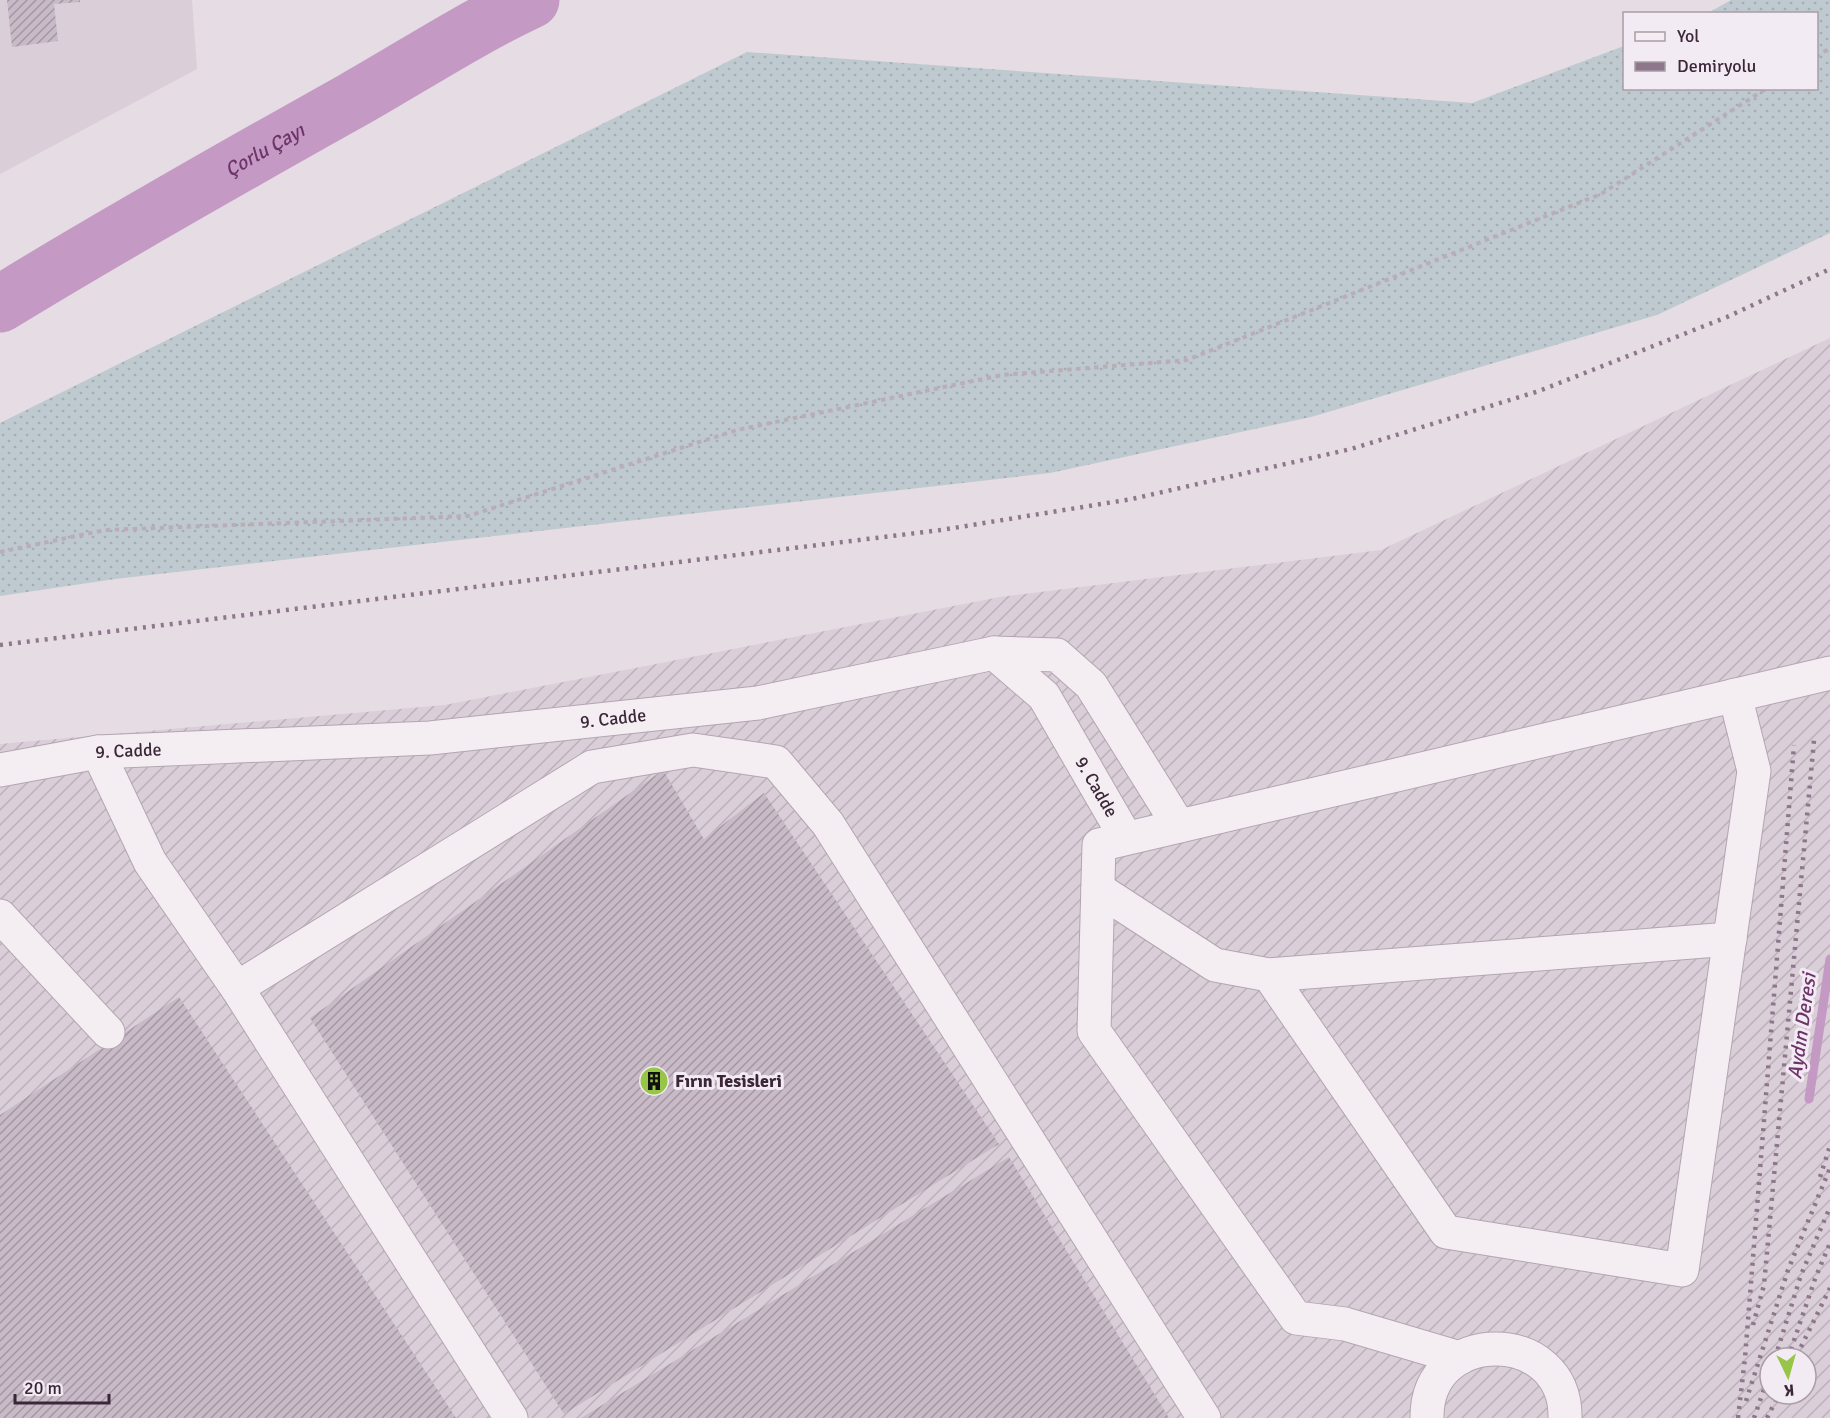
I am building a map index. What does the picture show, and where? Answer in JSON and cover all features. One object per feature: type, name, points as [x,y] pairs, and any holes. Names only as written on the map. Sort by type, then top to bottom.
[{"type":"lane","name":"9. Cadde","points":[[0,770],[98,752],[430,738],[758,703],[994,653],[1044,696],[1126,838]]},
{"type":"lane","points":[[994,653],[1057,655],[1091,685],[1179,826]]},
{"type":"lane","points":[[1460,1358],[1345,1324],[1296,1318],[1094,1030],[1099,845],[1830,673]]},
{"type":"lane","points":[[1269,975],[1446,1232],[1682,1270],[1754,771],[1735,695]]},
{"type":"lane","points":[[237,988],[592,767],[693,750],[776,762],[828,824],[1204,1418]]},
{"type":"lane","points":[[98,752],[150,862],[237,988],[511,1418]]},
{"type":"lane","points":[[1098,889],[1215,965],[1269,975],[1730,939]]},
{"type":"lane","points":[[0,916],[108,1032]]},
{"type":"lane","points":[[1427,1418],[1432,1389],[1444,1371],[1460,1358],[1478,1349],[1499,1347],[1519,1352],[1538,1361],[1552,1376],[1571,1417]]},
{"type":"path","points":[[0,552],[105,530],[468,516],[737,430],[1002,375],[1187,360],[1600,194],[1764,90]]},
{"type":"shaded area","points":[[0,0],[192,0],[197,69],[0,174]]},
{"type":"shaded area","points":[[1731,0],[1830,0],[1830,233],[1657,315],[1311,417],[1050,473],[115,579],[0,596],[0,423],[747,52],[1472,103],[1623,46],[1623,90],[1818,90],[1818,12],[1710,12]]},
{"type":"shaded area","points":[[1830,338],[1830,1418],[0,1418],[0,744],[445,705],[1000,597],[1381,550]]},
{"type":"building","points":[[7,0],[80,0],[80,2],[54,4],[58,41],[12,47]]},
{"type":"building","name":"Fırın Tesisleri","points":[[663,770],[704,839],[764,793],[999,1144],[564,1414],[310,1018]]},
{"type":"building","points":[[179,997],[456,1418],[0,1418],[0,1115]]},
{"type":"building","points":[[1009,1157],[1169,1418],[581,1418]]},
{"type":"waterway","name":"Çorlu Çayı","points":[[0,304],[463,35],[531,0]]},
{"type":"waterway","name":"Aydın Deresi","points":[[1809,1099],[1830,959]]},
{"type":"railway","points":[[0,645],[941,530],[1132,499],[1351,449],[1539,391],[1727,317],[1830,269]]},
{"type":"railway","points":[[1753,1325],[1764,1285],[1814,740]]},
{"type":"railway","points":[[1738,1418],[1745,1358],[1794,745]]},
{"type":"railway","points":[[1820,1177],[1830,1146]]},
{"type":"railway","points":[[1746,1401],[1788,1270],[1830,1168]]},
{"type":"railway","points":[[1779,1346],[1801,1275],[1830,1207]]},
{"type":"railway","points":[[1792,1346],[1830,1243]]},
{"type":"railway","points":[[1801,1346],[1830,1288]]},
{"type":"railway","points":[[1754,1418],[1758,1406]]},
{"type":"railway","points":[[1767,1418],[1773,1406]]},
{"type":"place","name":"Fırın Tesisleri","points":[[654,1081]]}]
